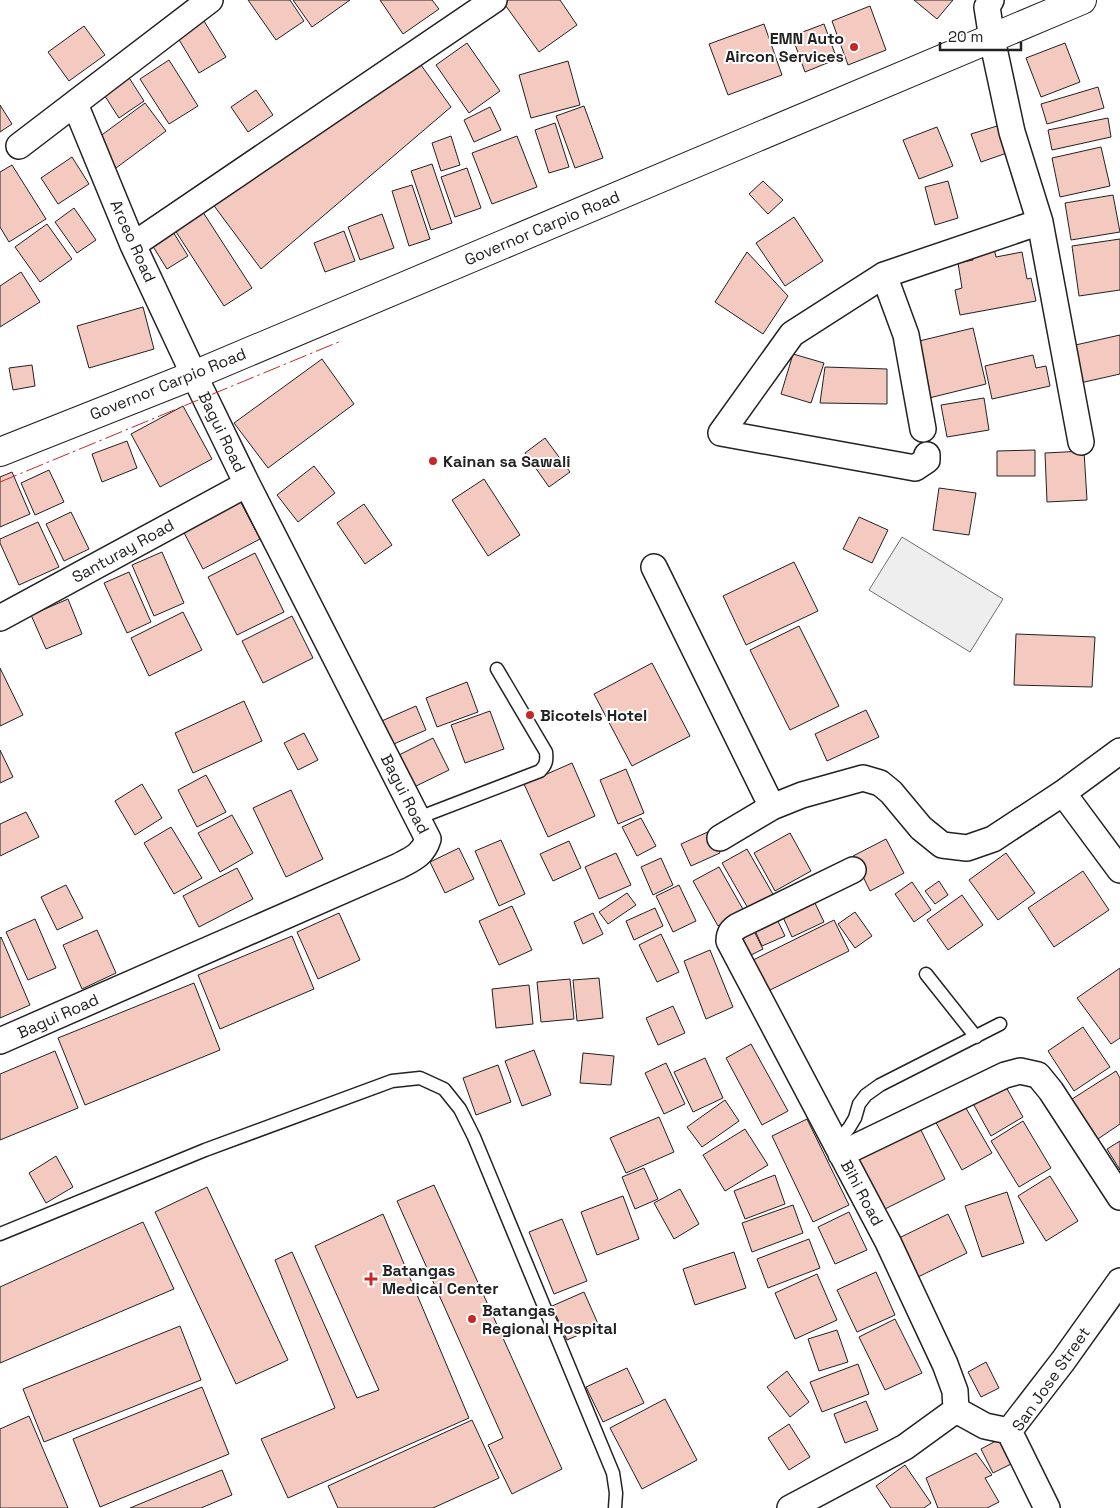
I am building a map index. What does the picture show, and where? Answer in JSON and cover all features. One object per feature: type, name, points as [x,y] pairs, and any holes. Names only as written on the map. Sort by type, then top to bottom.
[{"type":"main road","name":"Governor Carpio Road","points":[[0,452],[194,375],[992,39],[1070,3]]},
{"type":"street","points":[[19,146],[210,0]]},
{"type":"street","points":[[133,246],[494,0]]},
{"type":"street","points":[[991,0],[986,7],[992,39],[1012,132],[1040,222],[1081,442]]},
{"type":"street","name":"Arceo Road","points":[[75,104],[133,246],[194,375]]},
{"type":"street","points":[[927,455],[927,460],[915,468],[721,433],[792,334],[884,275],[1040,222]]},
{"type":"street","points":[[884,275],[906,335],[924,429]]},
{"type":"street","name":"Bagui Road","points":[[0,1041],[399,866],[419,855],[425,848],[428,839],[247,484],[194,375]]},
{"type":"street","name":"Santuray Road","points":[[0,618],[247,484]]},
{"type":"street","points":[[654,567],[772,807]]},
{"type":"street","points":[[720,838],[772,807],[802,795],[864,778],[880,784],[891,792],[921,828],[942,845],[968,848],[993,839],[1063,793],[1120,751]]},
{"type":"street","points":[[1063,793],[1120,870]]},
{"type":"street","name":"Bihi Road","points":[[852,870],[738,926],[729,934],[729,941],[888,1242],[945,1364],[955,1391],[956,1410]]},
{"type":"street","points":[[838,1149],[988,1083],[1020,1071],[1038,1076],[1051,1091],[1120,1197]]},
{"type":"street","name":"San Jose Street","points":[[1047,1508],[1009,1431],[1063,1361],[1120,1281]]},
{"type":"street","points":[[790,1508],[905,1447],[956,1410],[985,1426],[1009,1431]]},
{"type":"lane","points":[[418,818],[540,771],[545,766],[546,752],[497,669]]},
{"type":"lane","points":[[926,974],[976,1037]]},
{"type":"lane","points":[[838,1149],[855,1118],[859,1104],[866,1095],[1000,1024]]},
{"type":"lane","points":[[0,1234],[205,1150],[392,1081],[420,1078],[444,1089],[460,1109],[474,1137],[613,1473],[616,1493],[615,1508]]},
{"type":"shaded area","points":[[902,537],[1003,599],[970,652],[869,590]]},
{"type":"building","points":[[248,0],[290,0],[304,21],[276,40]]},
{"type":"building","points":[[293,0],[350,0],[312,27]]},
{"type":"building","points":[[380,0],[432,0],[439,9],[403,34]]},
{"type":"building","points":[[506,0],[560,0],[577,25],[539,52],[503,2]]},
{"type":"building","points":[[914,0],[953,0],[937,19]]},
{"type":"building","points":[[870,6],[886,50],[848,65],[832,21]]},
{"type":"building","points":[[204,21],[226,57],[199,73],[178,38]]},
{"type":"building","points":[[764,24],[782,75],[728,95],[709,44]]},
{"type":"building","points":[[824,24],[837,59],[805,72],[792,36]]},
{"type":"building","points":[[84,26],[105,55],[69,81],[48,52]]},
{"type":"building","points":[[467,43],[500,91],[469,113],[436,65]]},
{"type":"building","points":[[1065,43],[1080,82],[1041,97],[1026,58]]},
{"type":"building","points":[[416,58],[451,107],[261,269],[212,203]]},
{"type":"building","points":[[169,60],[198,106],[169,124],[140,79]]},
{"type":"building","points":[[568,61],[580,105],[531,118],[519,75]]},
{"type":"building","points":[[126,73],[144,101],[119,118],[101,90]]},
{"type":"building","points":[[1098,87],[1104,108],[1047,124],[1041,104]]},
{"type":"building","points":[[256,90],[273,115],[248,132],[231,107]]},
{"type":"building","points":[[145,103],[166,131],[116,168],[95,140]]},
{"type":"building","points":[[0,105],[12,124],[0,132]]},
{"type":"building","points":[[584,106],[603,158],[575,168],[556,116]]},
{"type":"building","points":[[490,107],[501,130],[474,142],[464,120]]},
{"type":"building","points":[[1108,118],[1111,137],[1052,150],[1048,130]]},
{"type":"building","points":[[555,123],[569,167],[549,173],[535,130]]},
{"type":"building","points":[[997,126],[1007,153],[981,162],[971,134]]},
{"type":"building","points":[[937,127],[953,166],[919,179],[903,140]]},
{"type":"building","points":[[451,136],[460,165],[441,171],[432,143]]},
{"type":"building","points":[[517,136],[537,187],[492,204],[472,153]]},
{"type":"building","points":[[1101,147],[1110,186],[1060,197],[1052,158]]},
{"type":"building","points":[[72,157],[89,184],[58,204],[41,178]]},
{"type":"building","points":[[432,164],[452,223],[431,230],[411,171]]},
{"type":"building","points":[[12,165],[46,219],[9,242],[0,227],[0,172]]},
{"type":"building","points":[[467,168],[481,208],[455,217],[441,177]]},
{"type":"building","points":[[763,181],[783,200],[768,214],[749,194]]},
{"type":"building","points":[[948,181],[958,218],[935,225],[925,187]]},
{"type":"building","points":[[412,185],[430,239],[409,246],[392,191]]},
{"type":"building","points":[[1113,195],[1120,232],[1071,240],[1065,203]]},
{"type":"building","points":[[199,206],[252,288],[224,306],[171,224]]},
{"type":"building","points":[[74,208],[96,240],[77,253],[55,222]]},
{"type":"building","points":[[382,214],[394,248],[360,260],[348,227]]},
{"type":"building","points":[[794,217],[823,261],[785,286],[756,243]]},
{"type":"building","points":[[47,224],[72,259],[40,282],[15,247]]},
{"type":"building","points":[[170,227],[188,256],[167,269],[149,240]]},
{"type":"building","points":[[344,231],[355,261],[325,272],[314,243]]},
{"type":"building","points":[[1120,239],[1120,290],[1079,296],[1072,246]]},
{"type":"building","points":[[994,248],[996,257],[1022,252],[1027,279],[1031,278],[1036,301],[960,315],[955,290],[962,288],[958,263],[973,260],[971,253]]},
{"type":"building","points":[[747,252],[788,296],[763,334],[715,302]]},
{"type":"building","points":[[21,272],[40,302],[0,327],[0,286]]},
{"type":"building","points":[[143,307],[154,349],[89,368],[77,326]]},
{"type":"building","points":[[973,328],[986,384],[925,399],[911,343]]},
{"type":"building","points":[[1120,335],[1120,374],[1080,383],[1071,346]]},
{"type":"building","points":[[793,354],[824,363],[811,403],[781,394]]},
{"type":"building","points":[[1033,355],[1036,368],[1046,366],[1050,386],[992,399],[985,366]]},
{"type":"building","points":[[322,359],[354,404],[268,468],[234,423]]},
{"type":"building","points":[[32,365],[35,386],[13,390],[9,368]]},
{"type":"building","points":[[825,367],[887,369],[887,404],[820,403]]},
{"type":"building","points":[[984,398],[989,430],[947,437],[941,405]]},
{"type":"building","points":[[183,406],[212,459],[160,487],[131,434]]},
{"type":"building","points":[[545,438],[570,472],[549,487],[525,453]]},
{"type":"building","points":[[127,441],[137,468],[102,482],[92,454]]},
{"type":"building","points":[[1035,450],[1035,476],[997,476],[997,451]]},
{"type":"building","points":[[1084,451],[1087,500],[1047,502],[1045,453]]},
{"type":"building","points":[[314,466],[335,493],[298,522],[277,495]]},
{"type":"building","points":[[49,470],[64,502],[35,515],[21,483]]},
{"type":"building","points":[[12,472],[30,514],[0,527],[0,477]]},
{"type":"building","points":[[484,479],[520,535],[488,556],[452,500]]},
{"type":"building","points":[[939,488],[976,493],[969,535],[933,530]]},
{"type":"building","points":[[238,497],[260,539],[203,569],[181,527]]},
{"type":"building","points":[[364,504],[392,545],[365,564],[337,523]]},
{"type":"building","points":[[71,512],[89,549],[64,561],[46,524]]},
{"type":"building","points":[[859,517],[888,530],[872,563],[843,549]]},
{"type":"building","points":[[38,522],[59,567],[19,585],[0,543],[0,539]]},
{"type":"building","points":[[162,552],[184,603],[154,616],[132,565]]},
{"type":"building","points":[[255,553],[284,612],[237,635],[208,577]]},
{"type":"building","points":[[794,562],[818,611],[746,645],[723,596]]},
{"type":"building","points":[[129,572],[151,622],[127,633],[104,583]]},
{"type":"building","points":[[68,599],[82,634],[46,649],[31,615]]},
{"type":"building","points":[[183,612],[202,650],[149,676],[131,638]]},
{"type":"building","points":[[292,616],[313,658],[263,683],[242,641]]},
{"type":"building","points":[[799,626],[839,706],[790,730],[750,650]]},
{"type":"building","points":[[1016,634],[1095,637],[1092,687],[1014,685]]},
{"type":"building","points":[[652,663],[690,736],[632,766],[594,694]]},
{"type":"building","points":[[0,668],[23,715],[0,726]]},
{"type":"building","points":[[467,682],[478,712],[437,727],[426,698]]},
{"type":"building","points":[[244,701],[262,741],[193,773],[175,733]]},
{"type":"building","points":[[416,706],[426,730],[387,747],[377,723]]},
{"type":"building","points":[[866,710],[879,737],[827,761],[815,734]]},
{"type":"building","points":[[490,711],[504,749],[465,763],[451,725]]},
{"type":"building","points":[[304,733],[318,760],[298,770],[284,743]]},
{"type":"building","points":[[433,738],[449,770],[414,787],[399,755]]},
{"type":"building","points":[[0,750],[13,777],[0,783]]},
{"type":"building","points":[[572,763],[595,816],[548,837],[524,784]]},
{"type":"building","points":[[626,769],[644,813],[618,824],[600,780]]},
{"type":"building","points":[[206,775],[226,812],[197,827],[178,790]]},
{"type":"building","points":[[142,784],[162,818],[135,835],[115,801]]},
{"type":"building","points":[[291,790],[323,859],[286,877],[253,808]]},
{"type":"building","points":[[26,812],[39,837],[0,856],[0,824]]},
{"type":"building","points":[[232,815],[253,853],[220,872],[198,833]]},
{"type":"building","points":[[641,818],[656,846],[637,856],[622,827]]},
{"type":"building","points":[[171,827],[202,878],[174,894],[144,843]]},
{"type":"building","points":[[710,831],[720,853],[691,866],[681,844]]},
{"type":"building","points":[[790,833],[811,871],[775,891],[754,853]]},
{"type":"building","points":[[886,839],[904,873],[870,891],[853,856]]},
{"type":"building","points":[[501,840],[525,894],[499,906],[475,851]]},
{"type":"building","points":[[569,841],[581,868],[553,881],[540,854]]},
{"type":"building","points":[[459,848],[474,879],[445,893],[430,862]]},
{"type":"building","points":[[747,849],[774,896],[749,910],[722,863]]},
{"type":"building","points":[[616,853],[631,885],[599,899],[585,867]]},
{"type":"building","points":[[1006,853],[1035,893],[998,920],[969,880]]},
{"type":"building","points":[[661,858],[673,885],[653,895],[641,867]]},
{"type":"building","points":[[719,867],[744,911],[718,926],[693,881]]},
{"type":"building","points":[[237,868],[253,899],[199,927],[183,896]]},
{"type":"building","points":[[1083,871],[1109,910],[1054,947],[1028,908]]},
{"type":"building","points":[[939,881],[948,895],[935,904],[925,891]]},
{"type":"building","points":[[912,882],[931,910],[914,922],[895,894]]},
{"type":"building","points":[[66,885],[83,918],[57,930],[41,897]]},
{"type":"building","points":[[679,885],[696,921],[673,932],[656,896]]},
{"type":"building","points":[[627,893],[636,905],[608,924],[599,912]]},
{"type":"building","points":[[962,895],[983,925],[948,950],[927,920]]},
{"type":"building","points":[[814,901],[824,922],[792,937],[782,915]]},
{"type":"building","points":[[512,906],[532,950],[499,965],[479,921]]},
{"type":"building","points":[[655,908],[663,926],[634,940],[626,921]]},
{"type":"building","points":[[855,912],[872,936],[855,948],[838,924]]},
{"type":"building","points":[[339,913],[360,960],[318,979],[297,932]]},
{"type":"building","points":[[593,913],[603,934],[583,944],[574,922]]},
{"type":"building","points":[[774,913],[785,936],[762,946],[752,924]]},
{"type":"building","points":[[35,919],[56,968],[28,980],[6,932]]},
{"type":"building","points":[[834,920],[849,951],[760,995],[745,964]]},
{"type":"building","points":[[751,925],[763,949],[743,959],[731,936]]},
{"type":"building","points":[[97,930],[116,973],[82,989],[63,945]]},
{"type":"building","points":[[661,934],[679,972],[657,982],[639,945]]},
{"type":"building","points":[[292,936],[314,989],[220,1029],[198,975]]},
{"type":"building","points":[[0,938],[30,1005],[0,1018]]},
{"type":"building","points":[[710,950],[733,1007],[706,1019],[684,961]]},
{"type":"building","points":[[1120,968],[1120,1038],[1111,1044],[1077,998]]},
{"type":"building","points":[[599,978],[603,1018],[577,1021],[573,980]]},
{"type":"building","points":[[570,979],[574,1019],[541,1022],[537,982]]},
{"type":"building","points":[[194,983],[220,1050],[85,1105],[58,1038]]},
{"type":"building","points":[[529,985],[533,1024],[496,1028],[492,989]]},
{"type":"building","points":[[673,1006],[685,1033],[658,1045],[646,1018]]},
{"type":"building","points":[[1083,1027],[1110,1067],[1074,1091],[1048,1051]]},
{"type":"building","points":[[751,1044],[788,1111],[762,1125],[726,1058]]},
{"type":"building","points":[[534,1050],[551,1095],[522,1106],[505,1061]]},
{"type":"building","points":[[55,1051],[78,1108],[0,1140],[0,1074]]},
{"type":"building","points":[[583,1053],[614,1056],[611,1085],[580,1083]]},
{"type":"building","points":[[705,1058],[723,1098],[693,1112],[674,1072]]},
{"type":"building","points":[[666,1063],[685,1104],[664,1114],[645,1073]]},
{"type":"building","points":[[498,1065],[511,1102],[476,1115],[463,1078]]},
{"type":"building","points":[[1116,1071],[1120,1078],[1120,1124],[1095,1141],[1069,1101]]},
{"type":"building","points":[[1002,1080],[1023,1117],[991,1136],[970,1098]]},
{"type":"building","points":[[725,1100],[739,1121],[702,1147],[687,1127]]},
{"type":"building","points":[[963,1103],[992,1153],[962,1170],[934,1119]]},
{"type":"building","points":[[659,1117],[674,1152],[626,1173],[610,1138]]},
{"type":"building","points":[[807,1119],[849,1205],[813,1222],[772,1136]]},
{"type":"building","points":[[1023,1121],[1051,1168],[1019,1187],[991,1141]]},
{"type":"building","points":[[917,1122],[945,1179],[877,1213],[849,1156]]},
{"type":"building","points":[[745,1129],[768,1165],[725,1191],[703,1155]]},
{"type":"building","points":[[1120,1141],[1120,1170],[1107,1149]]},
{"type":"building","points":[[56,1156],[73,1187],[46,1203],[29,1173]]},
{"type":"building","points":[[644,1168],[658,1199],[635,1209],[622,1177]]},
{"type":"building","points":[[775,1175],[785,1204],[745,1219],[734,1191]]},
{"type":"building","points":[[1050,1176],[1078,1221],[1046,1241],[1018,1196]]},
{"type":"building","name":"Batangas Regional Hospital","points":[[434,1185],[562,1469],[512,1494],[488,1445],[503,1438],[397,1201]]},
{"type":"building","points":[[207,1187],[288,1360],[236,1384],[155,1212]]},
{"type":"building","points":[[680,1189],[699,1224],[674,1239],[654,1203]]},
{"type":"building","points":[[1007,1192],[1024,1243],[982,1257],[965,1206]]},
{"type":"building","points":[[623,1196],[639,1239],[597,1255],[581,1212]]},
{"type":"building","points":[[793,1205],[803,1233],[752,1252],[742,1223]]},
{"type":"building","points":[[849,1212],[867,1250],[835,1264],[818,1227]]},
{"type":"building","points":[[383,1214],[469,1418],[288,1498],[261,1439],[335,1408],[275,1260],[292,1252],[357,1398],[379,1390],[315,1246]]},
{"type":"building","points":[[948,1214],[967,1253],[918,1277],[899,1238]]},
{"type":"building","points":[[562,1219],[587,1281],[554,1294],[529,1232]]},
{"type":"building","points":[[143,1222],[174,1289],[0,1363],[0,1287]]},
{"type":"building","points":[[809,1239],[820,1268],[768,1288],[757,1259]]},
{"type":"building","points":[[734,1252],[746,1288],[695,1305],[683,1269]]},
{"type":"building","points":[[876,1272],[895,1315],[857,1332],[837,1290]]},
{"type":"building","points":[[817,1274],[837,1320],[795,1339],[775,1293]]},
{"type":"building","points":[[584,1292],[599,1326],[567,1340],[552,1306]]},
{"type":"building","points":[[895,1319],[922,1373],[885,1390],[859,1337]]},
{"type":"building","points":[[180,1326],[201,1380],[44,1442],[23,1389]]},
{"type":"building","points":[[837,1330],[848,1362],[819,1371],[808,1339]]},
{"type":"building","points":[[986,1362],[999,1388],[981,1397],[968,1372]]},
{"type":"building","points":[[858,1364],[869,1394],[822,1412],[810,1382]]},
{"type":"building","points":[[627,1368],[644,1403],[603,1422],[586,1387]]},
{"type":"building","points":[[787,1371],[809,1402],[790,1417],[767,1387]]},
{"type":"building","points":[[202,1387],[229,1454],[100,1507],[73,1439]]},
{"type":"building","points":[[665,1399],[697,1460],[642,1489],[610,1428]]},
{"type":"building","points":[[866,1401],[878,1430],[845,1443],[834,1414]]},
{"type":"building","points":[[29,1416],[68,1508],[0,1508],[0,1429]]},
{"type":"building","points":[[472,1420],[499,1478],[433,1508],[338,1508],[328,1486]]},
{"type":"building","points":[[789,1424],[810,1457],[789,1470],[768,1438]]},
{"type":"building","points":[[1007,1435],[1019,1460],[993,1473],[981,1449]]},
{"type":"building","points":[[976,1453],[992,1475],[985,1478],[999,1502],[987,1508],[938,1508],[926,1478]]},
{"type":"building","points":[[905,1465],[931,1503],[924,1508],[891,1508],[876,1486]]},
{"type":"building","points":[[222,1470],[232,1495],[201,1508],[130,1508]]},
{"type":"power","points":[[0,482],[341,341]]},
{"type":"place","name":"EMN Auto Aircon Services","points":[[854,47]]},
{"type":"place","name":"Kainan sa Sawali","points":[[433,461]]},
{"type":"place","name":"Bicotels Hotel","points":[[530,715]]},
{"type":"place","name":"Batangas Medical Center","points":[[371,1279]]},
{"type":"place","name":"Batangas Regional Hospital","points":[[472,1319]]}]
